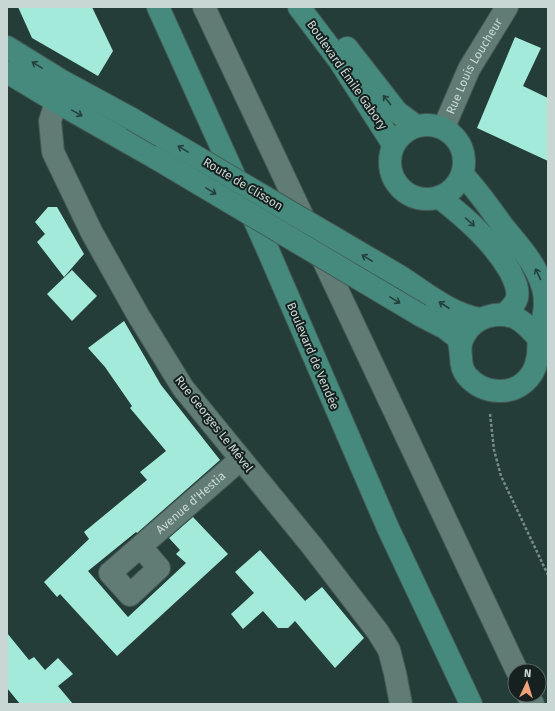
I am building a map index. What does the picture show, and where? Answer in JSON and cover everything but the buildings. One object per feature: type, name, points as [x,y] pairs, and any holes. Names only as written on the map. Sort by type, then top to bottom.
[{"type":"main road","name":"Boulevard de Vendée","points":[[158,7],[258,227],[388,528],[471,704]]},
{"type":"main road","name":"Boulevard Émile Gabory","points":[[299,7],[339,60],[393,144]]},
{"type":"main road","name":"Boulevard Émile Gabory","points":[[315,7],[397,112],[416,126]]},
{"type":"main road","name":"Route de Clisson","points":[[7,47],[62,81],[132,119],[401,277],[454,312],[467,317],[480,319]]},
{"type":"main road","name":"Route de Clisson","points":[[7,72],[154,157],[420,315],[445,328],[458,338],[460,347]]},
{"type":"main road","points":[[431,124],[444,127],[458,140],[463,154],[463,175],[458,185],[450,192],[440,197],[428,199],[417,198],[408,194],[399,186],[393,177],[390,166],[390,155],[393,144],[403,133],[416,126],[431,124]]},
{"type":"main road","points":[[463,175],[479,193],[526,254],[540,277],[546,302],[543,345],[534,370],[538,380],[504,392],[489,391],[476,385],[466,375],[461,362],[460,347],[464,336],[480,319],[492,315],[504,315],[516,318],[526,325],[543,345]]},
{"type":"main road","points":[[440,197],[486,238],[512,275],[517,286],[517,298],[513,306],[504,315]]},
{"type":"street","points":[[204,7],[513,663]]},
{"type":"street","name":"Rue Louis Loucheur","points":[[444,127],[469,69],[507,7]]},
{"type":"street","name":"Rue Georges Le Mével","points":[[62,81],[57,102],[50,121],[53,152],[92,233],[138,315],[183,388],[312,546],[378,632],[389,650],[401,704]]},
{"type":"street","name":"Avenue d'Hestia","points":[[141,547],[241,459]]},
{"type":"path","points":[[489,391],[490,419],[494,450],[501,476],[548,575]]}]
